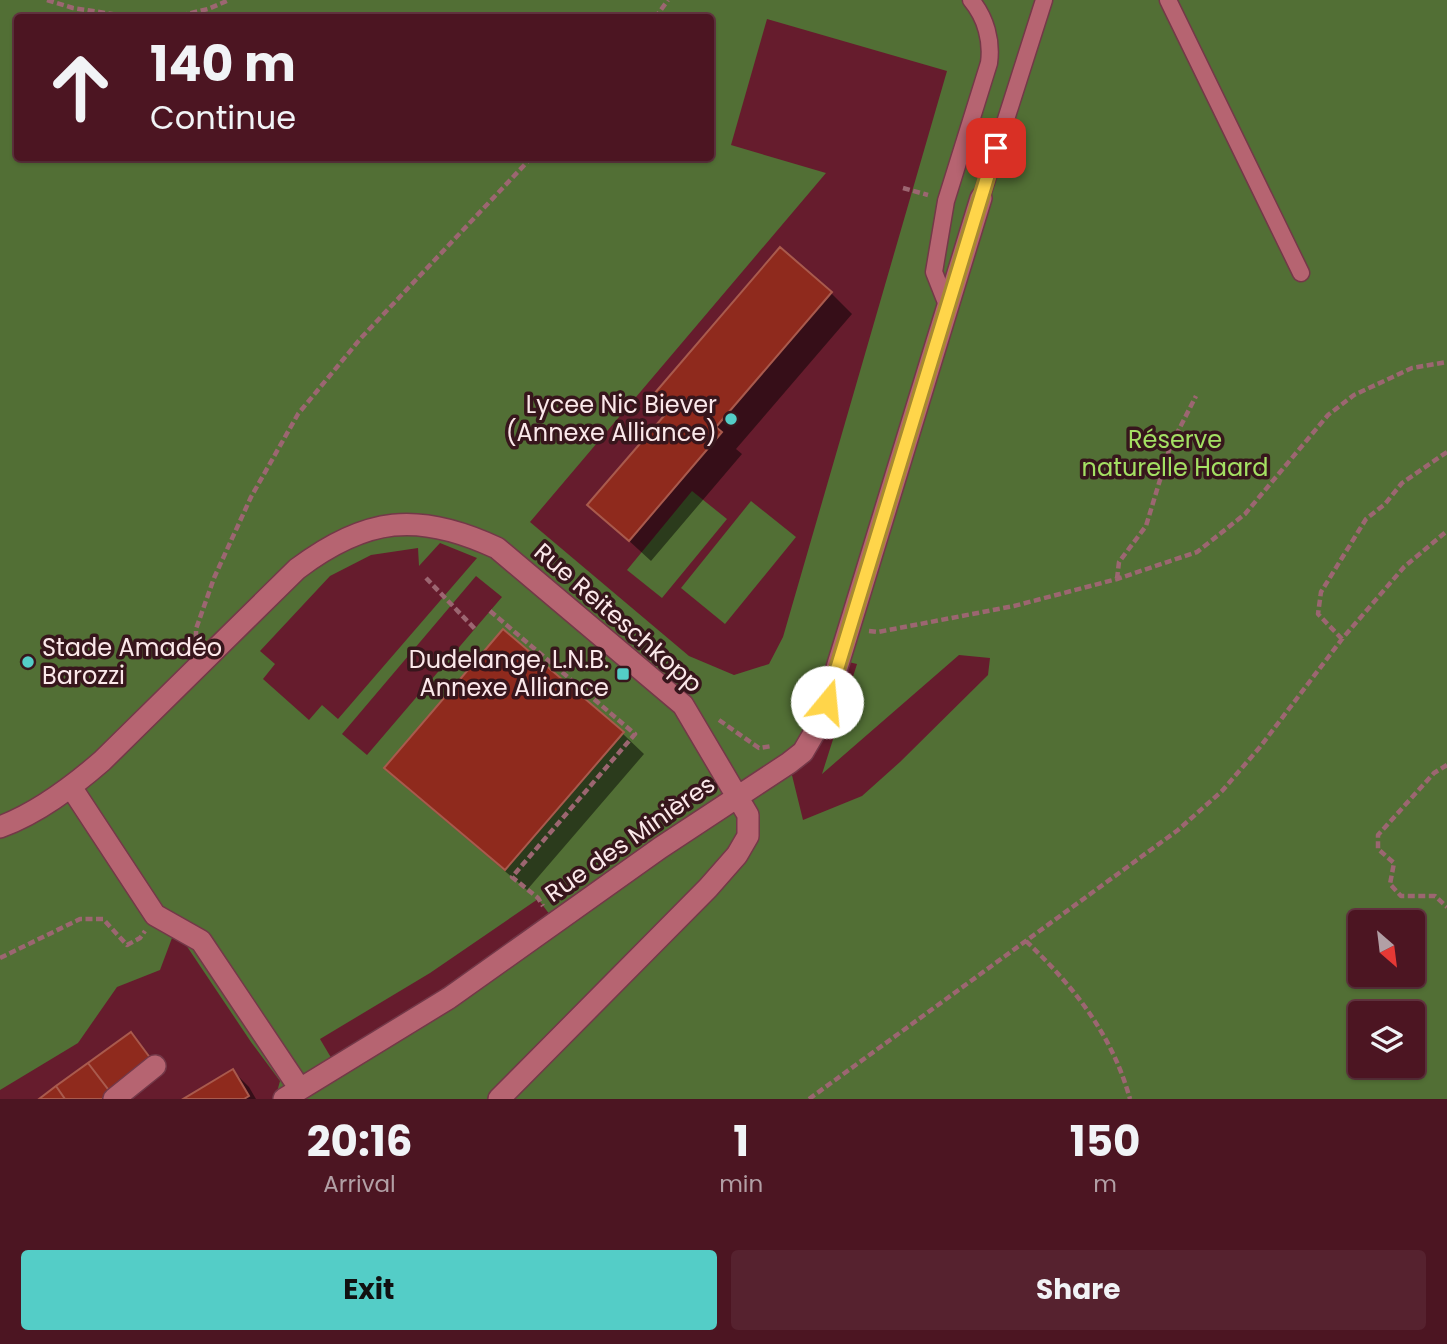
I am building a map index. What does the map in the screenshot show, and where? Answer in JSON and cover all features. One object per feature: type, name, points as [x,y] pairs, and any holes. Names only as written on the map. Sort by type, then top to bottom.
[{"type":"street","points":[[737,796],[803,752],[820,723],[981,198]]},
{"type":"street","name":"Rue Reiteschkopp","points":[[0,827],[71,787],[102,761],[297,569],[325,548],[358,533],[393,525],[429,525],[466,533],[497,548],[525,569],[683,705],[737,796]]},
{"type":"street","points":[[71,787],[155,915],[201,941],[292,1094]]},
{"type":"street","name":"Rue des Minières","points":[[292,1094],[449,998],[737,796],[748,815],[748,836],[737,855],[708,888],[499,1099]]},
{"type":"street","points":[[114,1099],[155,1066]]},
{"type":"lane","points":[[947,305],[934,272],[946,201],[991,49],[983,18],[971,0]]},
{"type":"lane","points":[[981,198],[1044,0]]},
{"type":"lane","points":[[1168,0],[1301,274]]},
{"type":"path","points":[[47,0],[73,8],[112,14]]},
{"type":"path","points":[[187,14],[229,0]]},
{"type":"path","points":[[206,659],[196,645],[196,629],[214,578],[251,497],[298,414],[361,338],[528,161]]},
{"type":"path","points":[[903,188],[912,190]]},
{"type":"path","points":[[895,629],[1014,606],[1117,579],[1197,552],[1245,514],[1328,415],[1354,395],[1412,368],[1447,362]]},
{"type":"path","points":[[1117,579],[1119,562],[1146,526],[1170,447],[1196,396]]},
{"type":"path","points":[[1342,639],[1318,614],[1321,592],[1366,519],[1385,505],[1402,483],[1447,452]]},
{"type":"path","points":[[809,1099],[1178,830],[1222,791],[1261,747],[1342,639],[1404,567],[1447,531]]},
{"type":"path","points":[[426,578],[475,629]]},
{"type":"path","points":[[491,611],[635,734],[512,877],[538,898],[556,924]]},
{"type":"path","points":[[710,713],[759,748],[782,744]]},
{"type":"path","points":[[1447,765],[1434,773],[1378,835],[1378,849],[1394,863],[1390,884],[1401,896],[1436,896],[1447,907]]},
{"type":"path","points":[[0,958],[80,919],[103,919],[127,945],[141,938],[155,915]]},
{"type":"path","points":[[1026,941],[1064,978],[1105,1036],[1123,1074],[1130,1099]]},
{"type":"green space","name":"Réserve naturelle Haard","points":[[0,0],[1447,0],[1447,1099],[275,1099],[280,1081],[186,945],[172,938],[160,970],[117,987],[78,1043],[0,1090]],"holes":[[[767,19],[947,71],[783,637],[769,664],[734,675],[689,656],[530,522],[826,173],[731,145]],[[440,543],[477,558],[338,719],[322,705],[309,720],[263,679],[275,664],[260,651],[330,576],[371,555],[418,548],[419,566]],[[476,576],[502,597],[367,755],[342,734]],[[503,629],[623,732],[505,870],[384,768]],[[959,655],[990,658],[988,675],[862,796],[803,820],[789,763],[840,660],[857,664],[822,774]],[[538,899],[556,923],[336,1066],[320,1039],[430,973]]]},
{"type":"green space","points":[[692,491],[727,519],[662,598],[627,570]]},
{"type":"green space","points":[[751,501],[796,537],[725,624],[681,588]]},
{"type":"building","points":[[780,247],[832,292],[716,427],[722,432],[629,541],[587,505],[670,409],[654,394]]},
{"type":"building","points":[[503,629],[624,732],[505,870],[384,768]]},
{"type":"building","points":[[131,1032],[151,1059],[111,1093],[88,1063]]},
{"type":"building","points":[[88,1063],[111,1093],[102,1099],[65,1099],[56,1086]]},
{"type":"building","points":[[233,1069],[249,1096],[244,1099],[183,1099]]},
{"type":"building","points":[[56,1086],[65,1099],[39,1099]]},
{"type":"place","name":"Lycee Nic Biever (Annexe Alliance)","points":[[731,419]]},
{"type":"place","name":"Stade Amadéo Barozzi","points":[[28,662]]},
{"type":"place","name":"Dudelange, L.N.B. Annexe Alliance","points":[[623,674]]},
{"type":"route","points":[[827,702],[996,148]]}]
